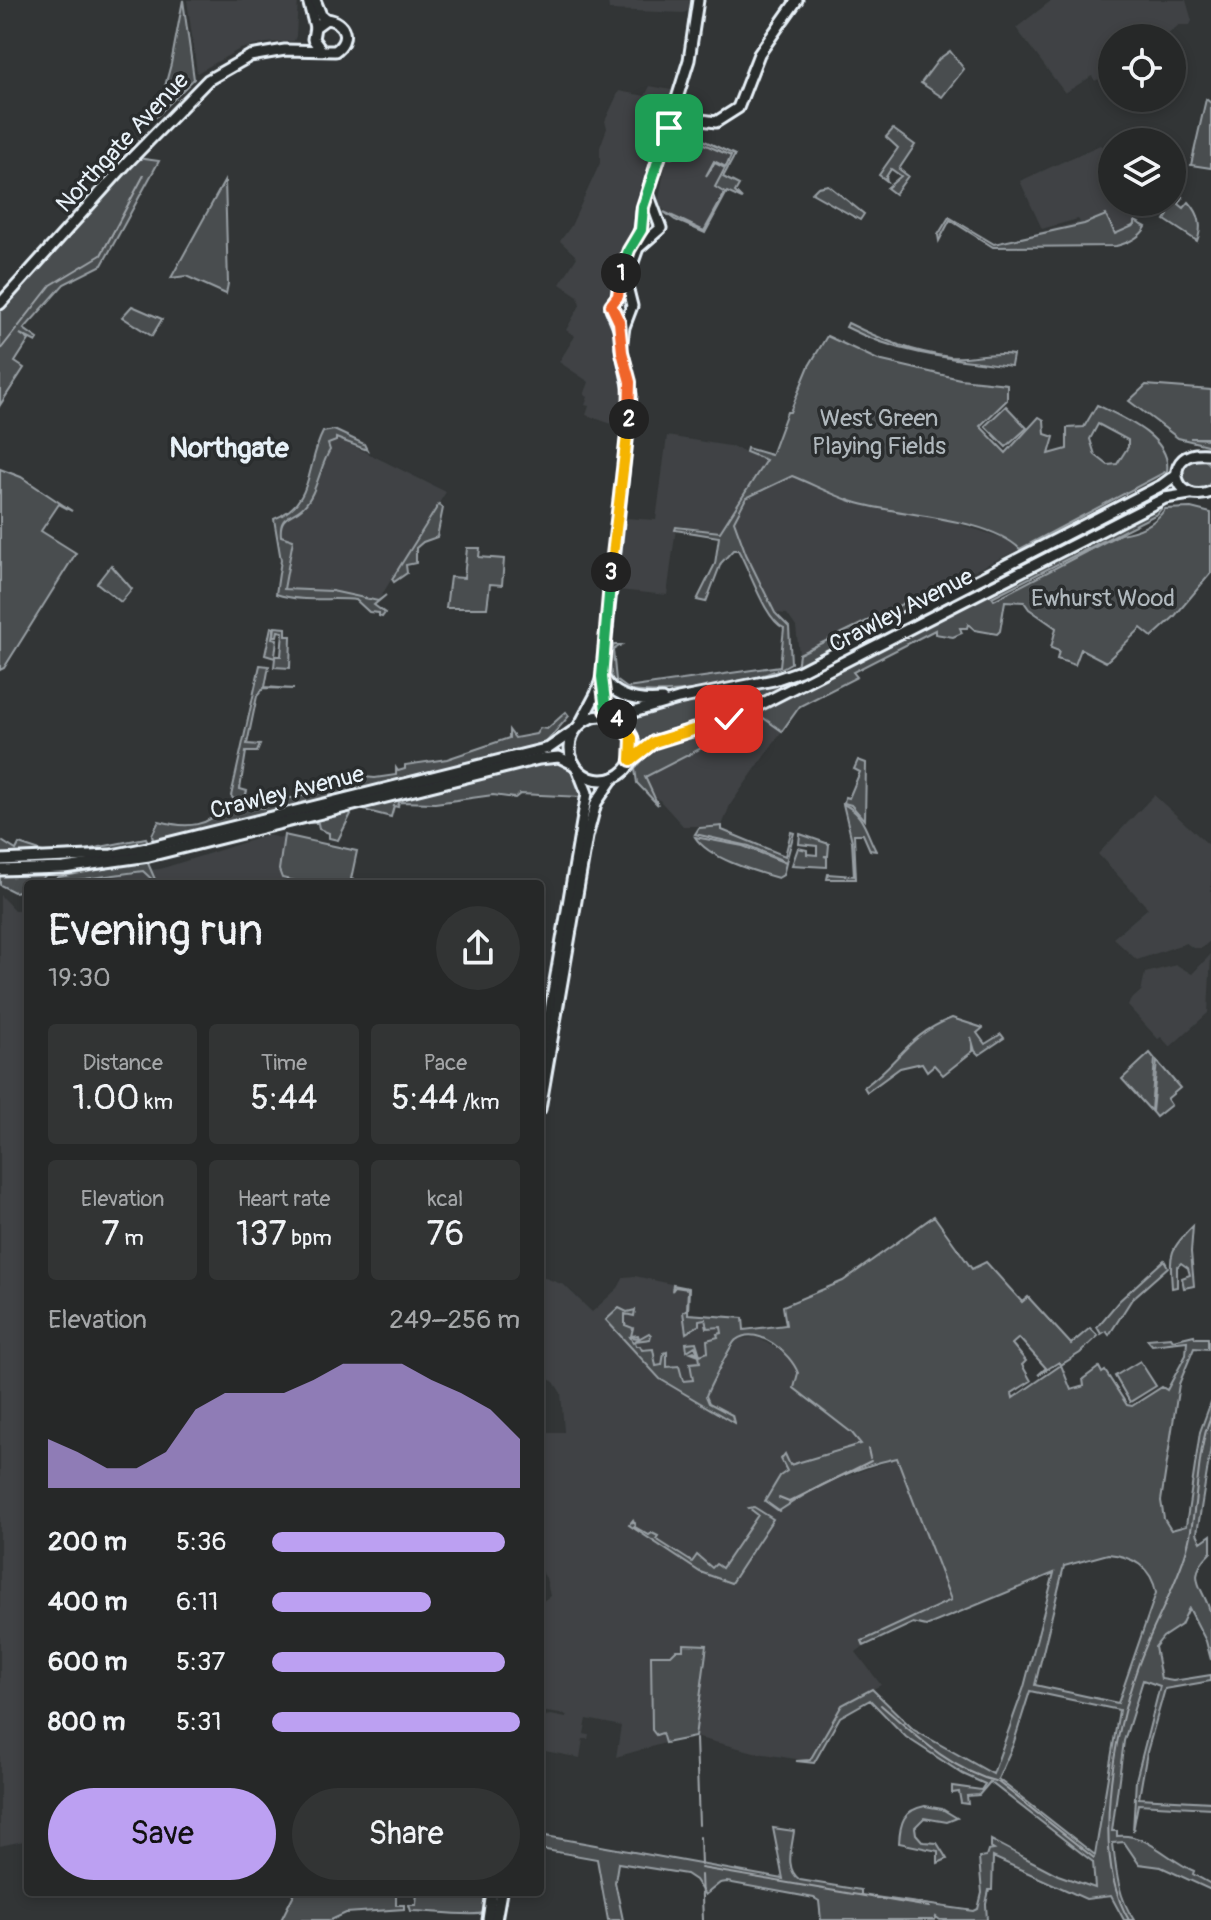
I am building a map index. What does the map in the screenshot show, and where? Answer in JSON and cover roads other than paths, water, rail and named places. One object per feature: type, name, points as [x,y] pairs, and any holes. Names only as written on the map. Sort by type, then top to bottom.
[{"type":"main road","points":[[308,0],[314,43],[321,50],[335,51],[345,37],[340,24],[326,19],[315,0]]},
{"type":"main road","points":[[622,336],[631,303],[623,297],[619,279],[642,225],[648,193],[689,60],[698,0]]},
{"type":"main road","points":[[673,116],[705,123],[716,122],[738,108],[759,54],[797,0]]},
{"type":"main road","points":[[299,50],[326,19]]},
{"type":"main road","name":"Northgate Avenue","points":[[0,304],[127,163],[208,80],[250,56],[321,50]]},
{"type":"main road","points":[[612,718],[604,704],[602,677],[631,395],[622,336],[611,305],[623,297],[634,255],[642,243],[661,228],[648,193]]},
{"type":"main road","points":[[642,225],[656,217]]},
{"type":"main road","points":[[642,225],[652,237]]},
{"type":"main road","points":[[617,316],[630,312]]},
{"type":"main road","name":"Crawley Avenue","points":[[612,718],[678,699],[765,682],[800,671],[1148,492],[1177,474],[1186,458],[1195,454],[1209,456]]},
{"type":"main road","points":[[1177,474],[1181,487],[1190,494]]},
{"type":"main road","name":"Crawley Avenue","points":[[631,760],[654,742],[744,713],[1165,498],[1190,494],[1200,496],[1211,492]]},
{"type":"main road","points":[[602,677],[610,688],[628,698],[649,701],[678,699]]},
{"type":"main road","points":[[544,1046],[587,793],[585,780],[570,749],[602,677]]},
{"type":"main road","points":[[544,1086],[587,837],[599,795],[613,778],[624,771],[634,747],[631,735],[622,723],[612,718],[594,717],[578,727]]},
{"type":"main road","name":"Crawley Avenue","points":[[0,860],[112,855],[147,848],[549,748],[578,727]]},
{"type":"main road","name":"Crawley Avenue","points":[[0,870],[64,868],[149,856],[539,759],[559,757],[577,767]]},
{"type":"main road","points":[[577,767],[596,779],[613,778]]},
{"type":"main road","points":[[488,1920],[491,1896]]},
{"type":"main road","points":[[496,1920],[500,1896]]},
{"type":"waterway","points":[[0,350],[51,285],[101,255],[144,175]]},
{"type":"waterway","points":[[1129,1920],[1117,1894],[1111,1863],[1108,1829],[1114,1759],[1138,1666],[1187,1548],[1202,1447],[1211,1416]]},
{"type":"waterway","points":[[868,1449],[870,1458]]},
{"type":"waterway","points":[[779,1498],[789,1502],[871,1461]]},
{"type":"waterway","points":[[881,1705],[950,1761],[998,1782],[1094,1858]]},
{"type":"waterway","points":[[696,1739],[699,1825]]},
{"type":"waterway","points":[[700,1837],[701,1865]]},
{"type":"waterway","points":[[701,1868],[929,1907]]},
{"type":"waterway","points":[[701,1875],[703,1920]]},
{"type":"district","name":"Northgate","points":[[229,447]]},
{"type":"park label","name":"West Green Playing Fields","points":[[879,432]]},
{"type":"park label","name":"Ewhurst Wood","points":[[1103,598]]}]
